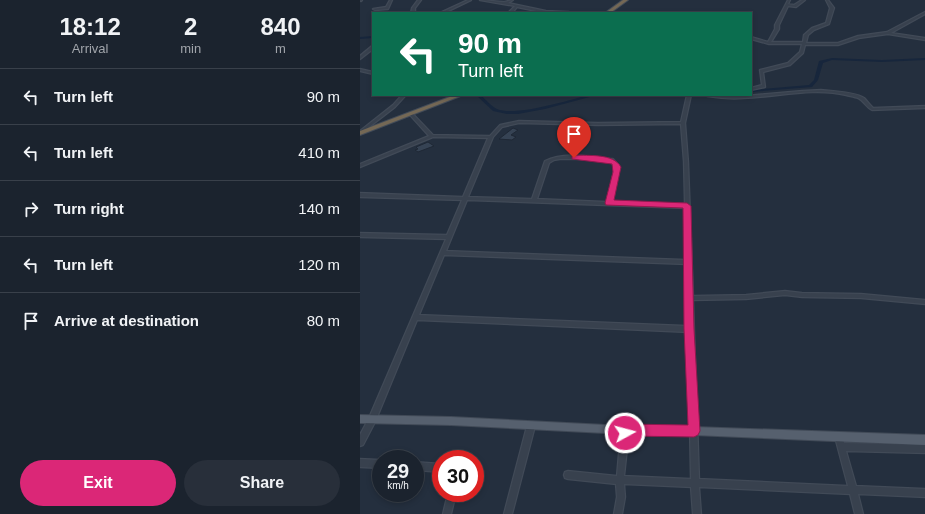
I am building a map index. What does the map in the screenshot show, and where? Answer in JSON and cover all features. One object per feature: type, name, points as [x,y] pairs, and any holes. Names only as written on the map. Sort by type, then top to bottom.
[{"type":"highway","points":[[608,12],[626,0]]},
{"type":"highway","points":[[360,133],[457,96]]},
{"type":"main road","points":[[360,420],[451,421],[625,430],[694,431],[925,440]]},
{"type":"street","points":[[383,12],[387,8],[390,0]]},
{"type":"street","points":[[413,12],[414,8],[420,0]]},
{"type":"street","points":[[444,12],[470,0]]},
{"type":"street","points":[[481,0],[517,5],[546,12]]},
{"type":"street","points":[[505,3],[512,0]]},
{"type":"street","points":[[768,42],[777,29],[779,20],[788,5],[789,0]]},
{"type":"street","points":[[788,5],[795,6],[804,0]]},
{"type":"street","points":[[752,89],[764,86],[761,71],[789,64],[802,52],[806,35],[813,29],[827,24],[832,8],[827,0]]},
{"type":"street","points":[[511,12],[517,5]]},
{"type":"street","points":[[375,10],[387,8]]},
{"type":"street","points":[[888,33],[925,13]]},
{"type":"street","points":[[752,38],[768,42],[835,44],[858,37],[888,33],[925,39]]},
{"type":"street","points":[[360,58],[372,48]]},
{"type":"street","points":[[360,70],[372,73]]},
{"type":"street","points":[[752,95],[814,91],[837,93],[860,98],[872,109],[925,107]]},
{"type":"street","points":[[360,133],[394,106],[403,96]]},
{"type":"street","points":[[689,96],[683,122],[689,262],[689,329],[697,514]]},
{"type":"street","points":[[411,114],[432,136]]},
{"type":"street","points":[[360,442],[372,420],[491,137],[502,126],[519,122],[598,124],[683,122]]},
{"type":"street","points":[[360,166],[432,136],[491,137]]},
{"type":"street","points":[[534,200],[547,162],[555,158],[588,158],[611,160],[617,167],[609,203]]},
{"type":"street","points":[[360,195],[687,206]]},
{"type":"street","points":[[360,235],[449,237]]},
{"type":"street","points":[[443,253],[689,262]]},
{"type":"street","points":[[689,298],[746,297],[780,293],[861,296],[925,302]]},
{"type":"street","points":[[416,317],[689,329]]},
{"type":"street","points":[[508,514],[531,426]]},
{"type":"street","points":[[618,514],[621,497],[620,480],[625,430]]},
{"type":"street","points":[[839,437],[843,447],[860,514]]},
{"type":"street","points":[[843,447],[925,449]]},
{"type":"street","points":[[360,463],[372,464]]},
{"type":"street","points":[[568,474],[620,480],[695,484],[854,489],[925,493]]},
{"type":"street","points":[[446,514],[449,502]]},
{"type":"building","points":[[513,128],[518,130],[511,135],[516,137],[512,140],[499,139]]},
{"type":"building","points":[[428,142],[434,146],[418,152],[415,150],[418,149],[416,147]]},
{"type":"waterway","points":[[360,38],[372,37]]},
{"type":"waterway","points":[[752,91],[810,86],[816,80],[821,62],[832,59],[882,61],[925,59]]},
{"type":"waterway","points":[[479,96],[494,110],[507,113],[545,108],[591,96]]},
{"type":"route","points":[[574,158],[611,160],[615,162],[617,172],[609,203],[687,206],[689,329],[694,431],[625,430],[625,433]]}]
